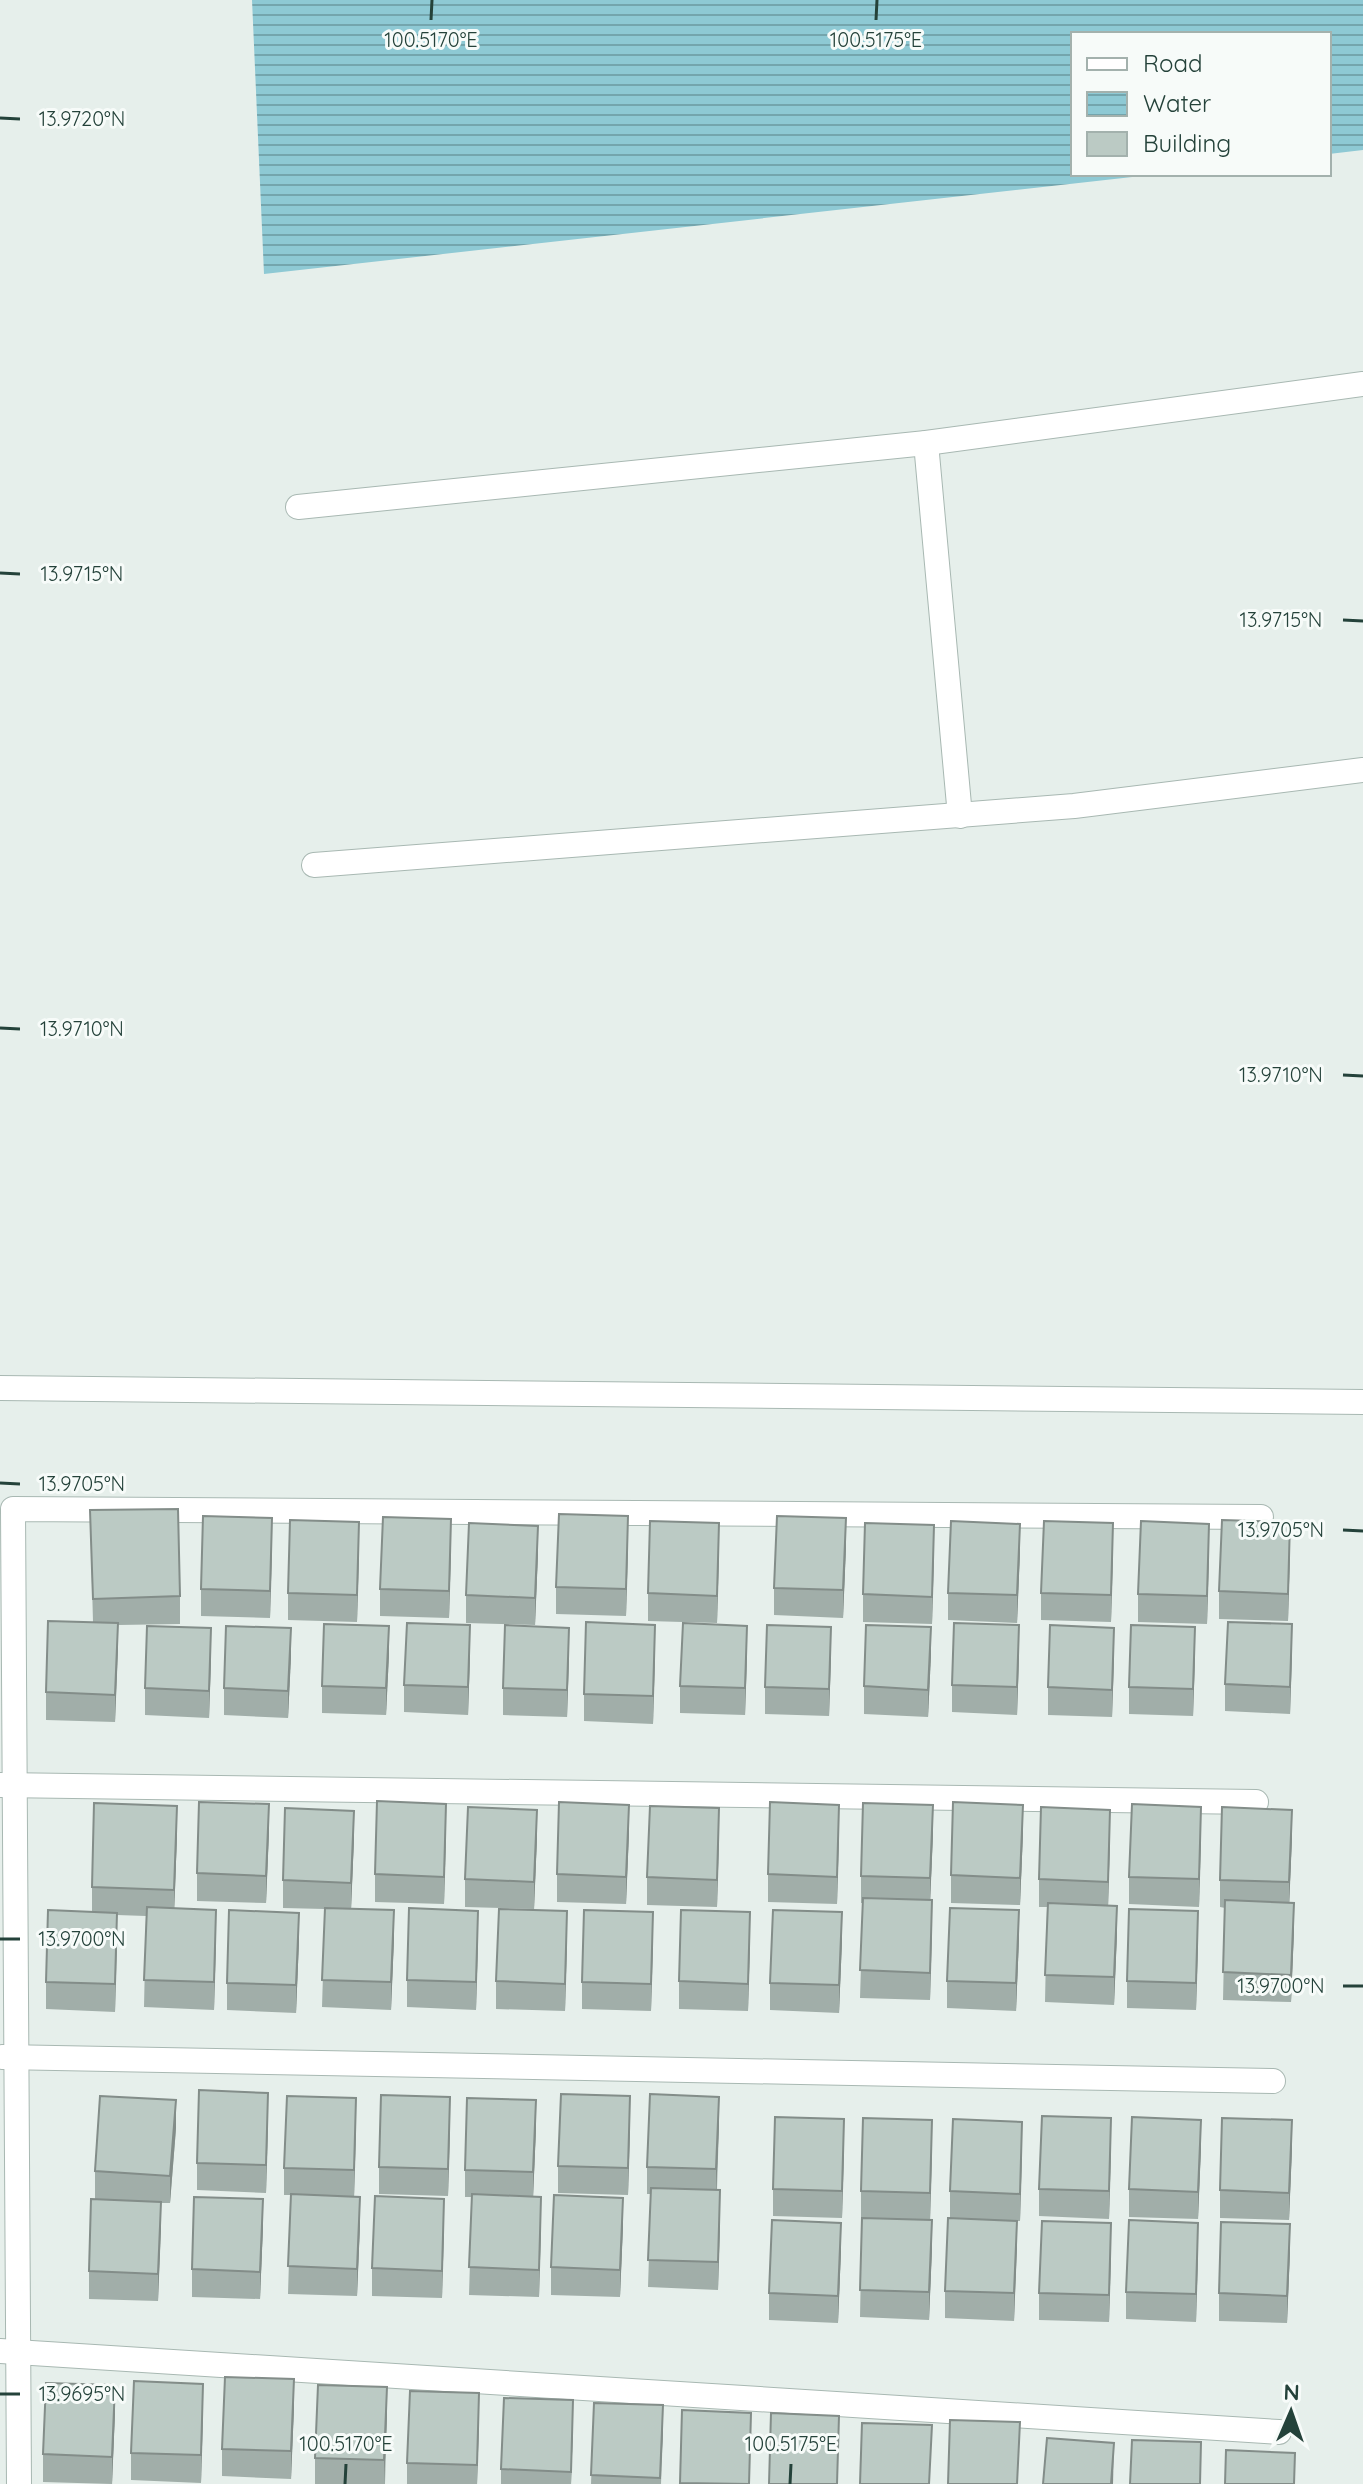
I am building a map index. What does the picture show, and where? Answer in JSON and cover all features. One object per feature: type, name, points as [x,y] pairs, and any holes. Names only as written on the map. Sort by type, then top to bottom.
[{"type":"street","points":[[298,507],[926,443],[1363,384]]},
{"type":"street","points":[[926,443],[960,816]]},
{"type":"street","points":[[314,865],[1074,806],[1363,770]]},
{"type":"street","points":[[0,1388],[1363,1402]]},
{"type":"street","points":[[19,2484],[9,2351],[8,1785],[13,1509],[1261,1517]]},
{"type":"street","points":[[8,1785],[1256,1802]]},
{"type":"street","points":[[8,2057],[1273,2081]]},
{"type":"street","points":[[9,2351],[1279,2432]]},
{"type":"water","points":[[252,0],[1363,0],[1363,150],[1331,154],[1331,32],[1071,32],[1071,176],[1141,176],[264,274]]},
{"type":"building","points":[[178,1509],[180,1596],[93,1599],[90,1510]]},
{"type":"building","points":[[559,1514],[628,1516],[626,1589],[556,1587]]},
{"type":"building","points":[[203,1516],[272,1518],[270,1591],[201,1589]]},
{"type":"building","points":[[777,1516],[846,1518],[843,1590],[774,1588]]},
{"type":"building","points":[[383,1517],[451,1519],[449,1591],[380,1589]]},
{"type":"building","points":[[290,1520],[359,1522],[357,1595],[288,1593]]},
{"type":"building","points":[[1222,1520],[1290,1522],[1288,1594],[1219,1591]]},
{"type":"building","points":[[650,1521],[719,1523],[717,1596],[648,1593]]},
{"type":"building","points":[[951,1521],[1020,1524],[1017,1595],[948,1593]]},
{"type":"building","points":[[1044,1521],[1113,1523],[1111,1595],[1041,1593]]},
{"type":"building","points":[[1141,1521],[1209,1524],[1207,1596],[1138,1594]]},
{"type":"building","points":[[469,1523],[538,1526],[535,1598],[466,1595]]},
{"type":"building","points":[[865,1523],[934,1525],[932,1597],[863,1594]]},
{"type":"building","points":[[48,1621],[118,1623],[115,1695],[46,1692]]},
{"type":"building","points":[[586,1622],[655,1625],[653,1696],[584,1694]]},
{"type":"building","points":[[1228,1622],[1292,1624],[1290,1687],[1225,1684]]},
{"type":"building","points":[[407,1623],[470,1625],[468,1687],[404,1685]]},
{"type":"building","points":[[683,1623],[747,1626],[745,1688],[680,1686]]},
{"type":"building","points":[[954,1623],[1019,1625],[1017,1687],[952,1685]]},
{"type":"building","points":[[324,1624],[389,1626],[386,1688],[322,1686]]},
{"type":"building","points":[[505,1625],[569,1628],[567,1690],[503,1688]]},
{"type":"building","points":[[767,1625],[831,1627],[829,1689],[765,1687]]},
{"type":"building","points":[[866,1625],[931,1627],[928,1690],[864,1686]]},
{"type":"building","points":[[1050,1625],[1114,1628],[1112,1690],[1048,1687]]},
{"type":"building","points":[[1131,1625],[1195,1627],[1193,1689],[1129,1687]]},
{"type":"building","points":[[147,1626],[211,1628],[209,1691],[145,1688]]},
{"type":"building","points":[[226,1626],[291,1628],[288,1691],[224,1688]]},
{"type":"building","points":[[377,1801],[446,1804],[444,1877],[375,1874]]},
{"type":"building","points":[[199,1802],[269,1804],[266,1876],[197,1873]]},
{"type":"building","points":[[559,1802],[629,1805],[626,1877],[557,1874]]},
{"type":"building","points":[[770,1802],[839,1805],[837,1877],[768,1874]]},
{"type":"building","points":[[953,1802],[1023,1805],[1020,1878],[951,1875]]},
{"type":"building","points":[[94,1803],[177,1806],[174,1890],[92,1887]]},
{"type":"building","points":[[863,1803],[933,1805],[930,1878],[861,1876]]},
{"type":"building","points":[[1132,1804],[1201,1807],[1199,1879],[1129,1877]]},
{"type":"building","points":[[650,1806],[719,1808],[717,1880],[647,1877]]},
{"type":"building","points":[[468,1807],[537,1810],[534,1882],[465,1879]]},
{"type":"building","points":[[1041,1807],[1110,1810],[1108,1882],[1039,1879]]},
{"type":"building","points":[[1222,1807],[1292,1810],[1289,1882],[1220,1880]]},
{"type":"building","points":[[285,1808],[354,1811],[351,1883],[283,1880]]},
{"type":"building","points":[[863,1898],[932,1900],[930,1973],[860,1970]]},
{"type":"building","points":[[1225,1900],[1294,1903],[1291,1975],[1223,1972]]},
{"type":"building","points":[[1048,1903],[1117,1906],[1114,1977],[1045,1975]]},
{"type":"building","points":[[147,1907],[216,1910],[214,1982],[144,1980]]},
{"type":"building","points":[[325,1908],[394,1910],[391,1982],[322,1980]]},
{"type":"building","points":[[409,1908],[478,1911],[476,1982],[407,1980]]},
{"type":"building","points":[[950,1908],[1019,1910],[1016,1983],[947,1981]]},
{"type":"building","points":[[499,1909],[567,1911],[565,1984],[496,1981]]},
{"type":"building","points":[[1129,1909],[1198,1911],[1196,1983],[1127,1981]]},
{"type":"building","points":[[48,1910],[117,1913],[115,1984],[46,1982]]},
{"type":"building","points":[[229,1910],[299,1913],[296,1985],[227,1983]]},
{"type":"building","points":[[584,1910],[653,1912],[651,1984],[582,1982]]},
{"type":"building","points":[[681,1910],[750,1912],[748,1984],[679,1981]]},
{"type":"building","points":[[773,1910],[842,1912],[839,1985],[770,1983]]},
{"type":"building","points":[[199,2090],[268,2093],[266,2165],[197,2163]]},
{"type":"building","points":[[561,2094],[630,2096],[628,2168],[558,2166]]},
{"type":"building","points":[[650,2094],[719,2097],[716,2169],[647,2167]]},
{"type":"building","points":[[381,2095],[450,2097],[448,2169],[379,2167]]},
{"type":"building","points":[[100,2096],[176,2100],[170,2176],[95,2171]]},
{"type":"building","points":[[287,2096],[356,2098],[354,2170],[284,2168]]},
{"type":"building","points":[[467,2098],[536,2100],[533,2172],[465,2170]]},
{"type":"building","points":[[1042,2116],[1111,2118],[1109,2191],[1039,2189]]},
{"type":"building","points":[[775,2117],[844,2119],[842,2191],[773,2189]]},
{"type":"building","points":[[1132,2117],[1201,2120],[1198,2192],[1129,2189]]},
{"type":"building","points":[[863,2118],[932,2120],[930,2193],[861,2191]]},
{"type":"building","points":[[1222,2118],[1292,2120],[1289,2193],[1220,2190]]},
{"type":"building","points":[[953,2119],[1022,2122],[1020,2194],[950,2191]]},
{"type":"building","points":[[651,2188],[720,2190],[718,2262],[648,2260]]},
{"type":"building","points":[[291,2194],[360,2197],[357,2269],[288,2266]]},
{"type":"building","points":[[472,2194],[541,2197],[539,2270],[469,2267]]},
{"type":"building","points":[[554,2195],[623,2198],[620,2270],[551,2267]]},
{"type":"building","points":[[375,2196],[444,2199],[442,2271],[372,2268]]},
{"type":"building","points":[[194,2197],[263,2199],[260,2272],[192,2269]]},
{"type":"building","points":[[91,2199],[161,2202],[158,2274],[89,2271]]},
{"type":"building","points":[[862,2218],[932,2220],[929,2292],[860,2290]]},
{"type":"building","points":[[948,2218],[1017,2221],[1014,2293],[945,2291]]},
{"type":"building","points":[[772,2220],[841,2223],[838,2296],[769,2293]]},
{"type":"building","points":[[1129,2220],[1198,2223],[1196,2294],[1126,2292]]},
{"type":"building","points":[[1042,2221],[1111,2223],[1109,2295],[1039,2293]]},
{"type":"building","points":[[1221,2222],[1290,2224],[1287,2296],[1219,2293]]},
{"type":"building","points":[[225,2377],[294,2379],[291,2451],[222,2449]]},
{"type":"building","points":[[134,2381],[203,2384],[201,2455],[131,2453]]},
{"type":"building","points":[[46,2383],[115,2385],[112,2457],[43,2454]]},
{"type":"building","points":[[318,2385],[387,2387],[384,2460],[315,2458]]},
{"type":"building","points":[[410,2391],[479,2393],[477,2465],[407,2463]]},
{"type":"building","points":[[504,2398],[573,2400],[571,2472],[501,2469]]},
{"type":"building","points":[[594,2403],[663,2405],[660,2478],[591,2475]]},
{"type":"building","points":[[682,2410],[751,2413],[749,2484],[680,2483]]},
{"type":"building","points":[[771,2413],[839,2416],[837,2484],[769,2484]]},
{"type":"building","points":[[950,2420],[1020,2422],[1017,2484],[948,2484]]},
{"type":"building","points":[[862,2423],[932,2425],[929,2484],[860,2484]]},
{"type":"building","points":[[1047,2438],[1114,2443],[1111,2484],[1043,2484]]},
{"type":"building","points":[[1132,2440],[1201,2442],[1200,2484],[1130,2484]]},
{"type":"building","points":[[1226,2450],[1295,2453],[1294,2484],[1225,2484]]}]
